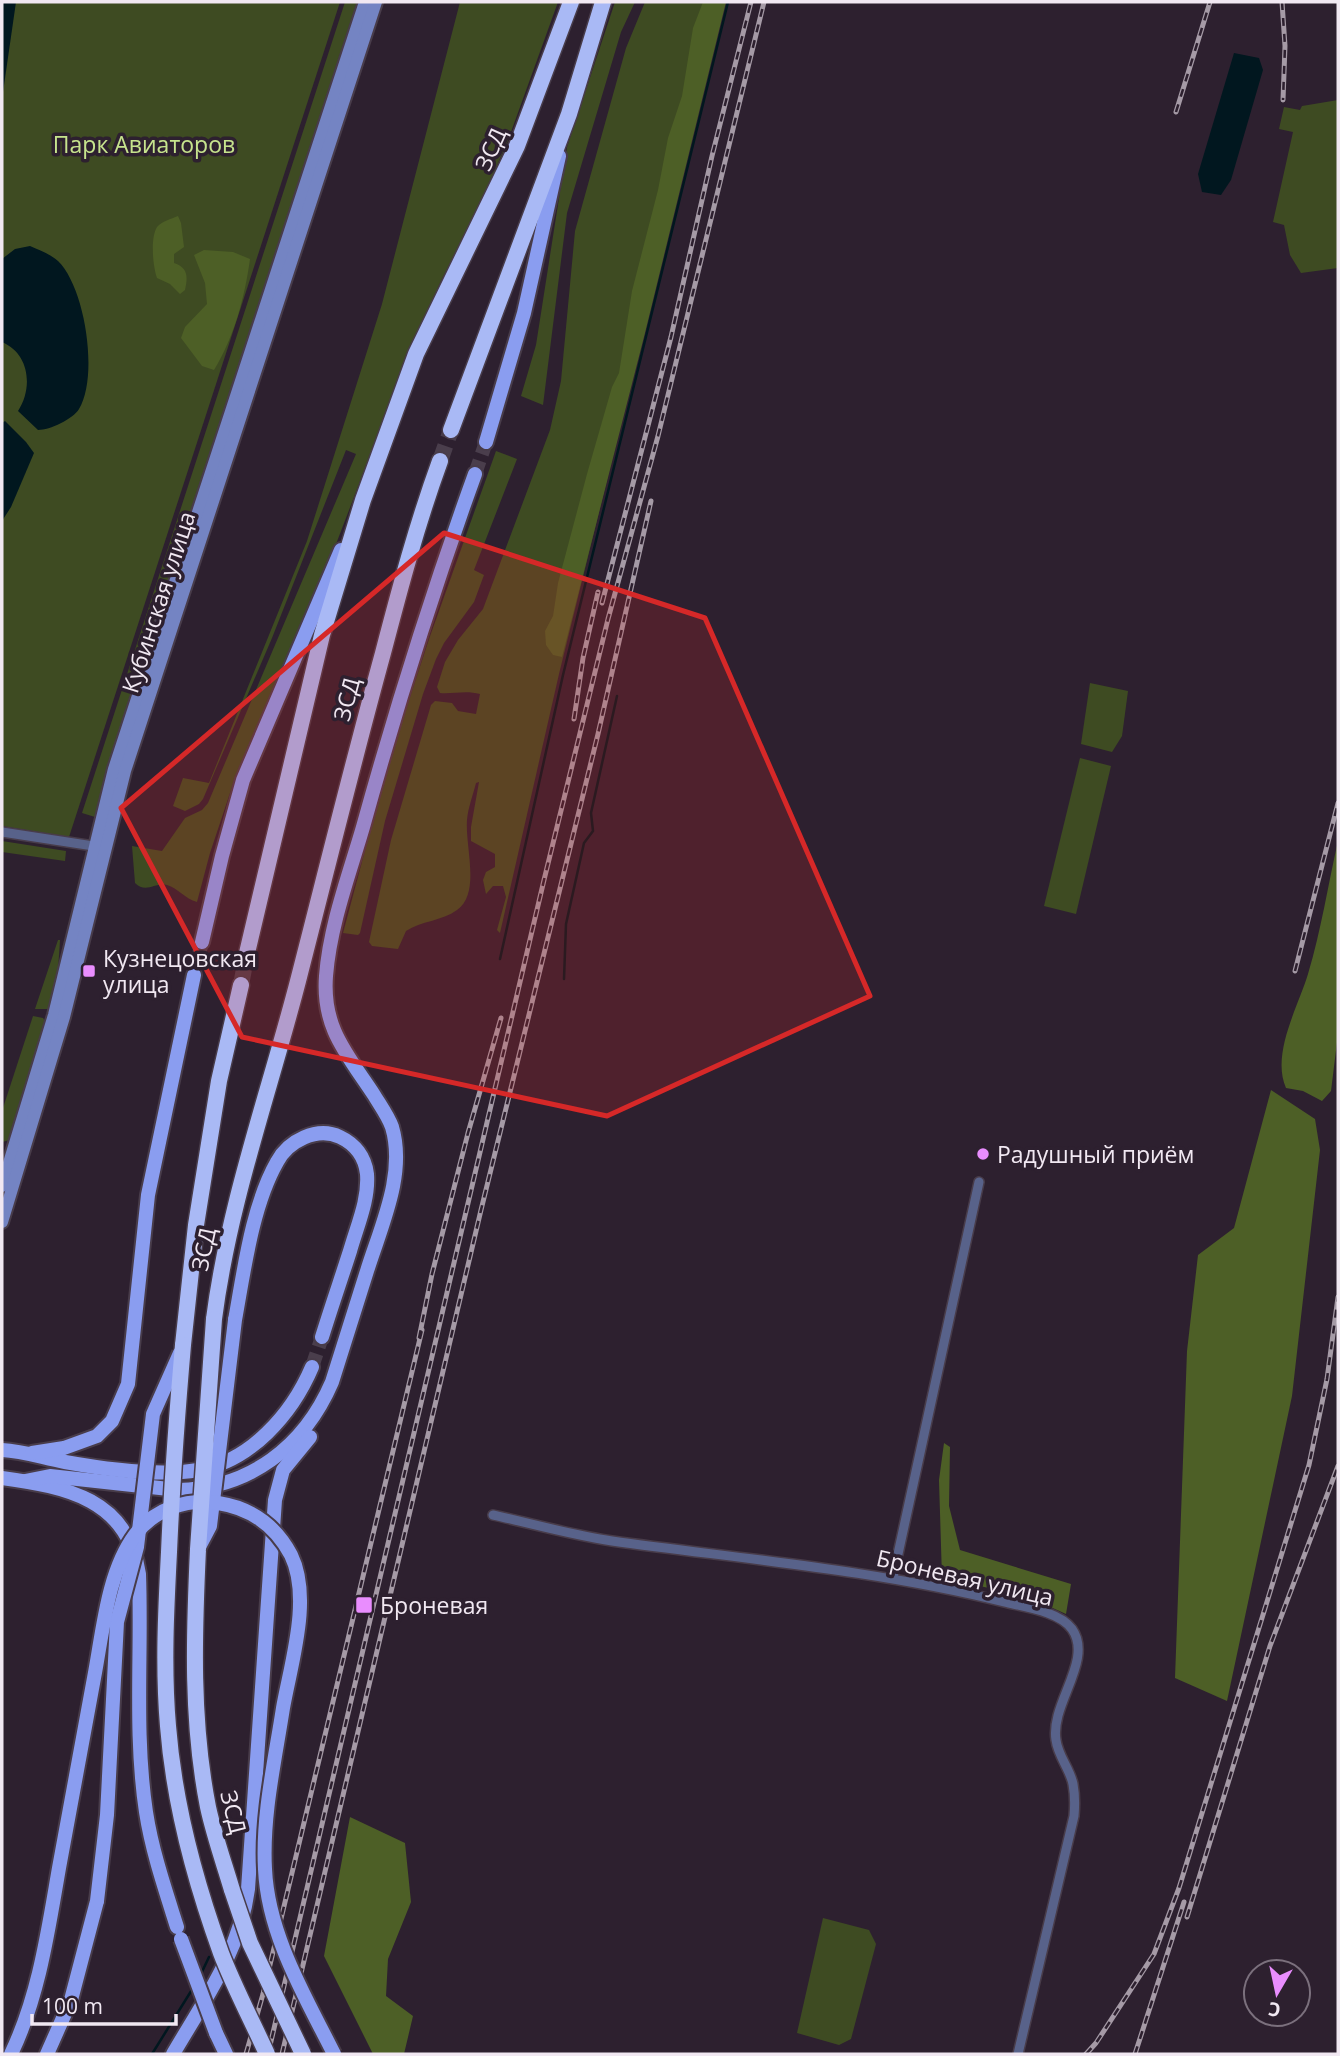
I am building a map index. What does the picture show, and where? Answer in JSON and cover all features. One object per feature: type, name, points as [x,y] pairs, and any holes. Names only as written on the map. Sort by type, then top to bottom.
[{"type":"highway","name":"ЗСД","points":[[247,953],[322,635],[363,500],[416,354],[517,146],[571,2]]},
{"type":"highway","points":[[451,430],[569,114],[603,2]]},
{"type":"highway","name":"ЗСД","points":[[303,2054],[250,1943],[208,1809],[196,1725],[194,1654],[198,1549],[214,1319],[221,1268],[241,1182],[297,983],[359,738],[420,516],[440,461]]},
{"type":"highway","name":"ЗСД","points":[[240,985],[219,1082],[196,1224],[174,1454],[165,1652],[168,1727],[182,1817],[205,1904],[222,1955],[267,2054]]},
{"type":"main road","name":"Кубинская улица","points":[[2,1222],[64,1017],[114,769],[365,2]]},
{"type":"main road","name":"Кубинская улица","points":[[2,1186],[124,771],[376,2]]},
{"type":"main road","points":[[486,442],[524,313],[569,114]]},
{"type":"main road","points":[[173,2054],[230,1955],[242,1923],[246,1900],[275,1500],[283,1470],[320,1424],[333,1399],[359,1314],[395,1170],[396,1146],[391,1126],[368,1085],[341,1049],[331,1024],[326,1000],[326,975],[337,919],[373,789],[415,652],[475,474]]},
{"type":"main road","points":[[202,942],[243,780],[363,500]]},
{"type":"main road","points":[[32,1453],[64,1448],[97,1436],[112,1421],[128,1384],[148,1195],[194,975]]},
{"type":"main road","points":[[198,1549],[210,1526],[235,1321],[261,1203],[277,1160],[289,1146],[305,1137],[320,1133],[336,1135],[358,1150],[364,1161],[367,1183],[361,1214],[322,1337]]},
{"type":"main road","points":[[25,1481],[50,1476],[160,1490],[195,1489],[229,1483],[272,1460],[308,1426],[322,1406],[384,1217]]},
{"type":"main road","points":[[47,2054],[71,2000],[97,1901],[107,1815],[117,1622],[137,1547],[153,1414],[183,1345]]},
{"type":"main road","points":[[4,1449],[64,1461],[153,1472],[198,1470],[236,1455],[266,1435],[296,1397],[312,1367]]},
{"type":"main road","points":[[2,1478],[25,1481],[88,1500],[106,1510],[120,1523],[129,1537],[139,1574],[139,1722],[146,1814],[159,1867],[194,1980],[226,2054]]},
{"type":"main road","points":[[11,2054],[25,2021],[42,1960],[100,1650],[119,1568],[126,1550],[145,1523],[162,1512],[184,1504],[207,1502],[236,1506],[258,1516],[280,1537],[296,1570],[300,1586],[298,1625],[270,1795],[265,1867],[274,1924],[302,1990],[334,2054]]},
{"type":"street","points":[[2,832],[100,847]]},
{"type":"street","points":[[893,1577],[979,1182]]},
{"type":"street","name":"Броневая улица","points":[[493,1515],[611,1541],[893,1577],[956,1590],[1051,1616],[1069,1625],[1077,1639],[1078,1660],[1059,1709],[1056,1740],[1073,1783],[1074,1816],[1018,2054]]},
{"type":"highlighted area","points":[[444,533],[705,618],[870,996],[607,1116],[242,1037],[121,808]]},
{"type":"green space","name":"Парк Авиаторов","points":[[2,2],[340,2],[69,837],[2,826]]},
{"type":"green space","points":[[345,2],[357,2],[119,730],[95,817],[82,813]]},
{"type":"green space","points":[[460,2],[558,2],[507,143],[410,351],[323,578],[236,775],[197,902],[167,885],[143,888],[135,883],[132,846],[162,851],[185,818],[202,810],[208,803],[356,454],[346,450],[272,638],[203,799],[185,811],[173,806],[183,778],[209,783],[307,541],[382,304]]},
{"type":"green space","points":[[615,2],[635,2],[621,32],[567,213],[543,405],[521,396],[536,345],[567,147]]},
{"type":"green space","points":[[645,2],[725,2],[559,674],[500,933],[497,930],[506,897],[503,886],[493,886],[486,894],[483,880],[486,872],[495,867],[495,854],[471,841],[479,782],[476,783],[468,815],[470,881],[464,902],[451,914],[406,931],[398,949],[372,946],[369,942],[391,840],[431,705],[435,701],[452,703],[458,711],[476,714],[480,694],[440,693],[437,687],[445,662],[458,640],[483,609],[550,430],[561,381],[575,231],[626,48]]},
{"type":"green space","points":[[703,2],[726,2],[562,657],[553,655],[546,645],[545,631],[553,616],[558,583],[587,474],[612,387],[619,373],[632,291],[658,190],[668,138],[682,96],[693,28]]},
{"type":"green space","points":[[1338,100],[1338,268],[1301,273],[1290,255],[1284,225],[1273,222],[1293,132],[1279,129],[1284,107],[1300,110],[1302,106]]},
{"type":"green space","points":[[178,216],[184,247],[174,254],[174,263],[182,267],[187,277],[185,290],[180,294],[170,284],[157,278],[153,253],[153,238],[157,227]]},
{"type":"green space","points":[[204,250],[233,252],[250,259],[238,316],[214,370],[202,366],[181,338],[185,327],[207,304],[205,283],[194,255]]},
{"type":"green space","points":[[496,451],[517,459],[474,570],[484,575],[474,602],[444,643],[423,694],[385,821],[360,933],[343,933],[388,764]]},
{"type":"green space","points":[[1090,683],[1128,691],[1122,736],[1112,752],[1081,744]]},
{"type":"green space","points":[[1080,758],[1111,766],[1076,914],[1044,906]]},
{"type":"green space","points":[[2,841],[66,851],[65,861],[2,852]]},
{"type":"green space","points":[[1338,841],[1338,1034],[1331,1091],[1322,1101],[1303,1091],[1286,1088],[1282,1075],[1282,1060],[1288,1031],[1313,958]]},
{"type":"green space","points":[[58,940],[58,971],[49,1009],[35,1009]]},
{"type":"green space","points":[[33,1016],[45,1021],[10,1140],[2,1142],[2,1111]]},
{"type":"green space","points":[[1271,1090],[1315,1119],[1320,1150],[1292,1396],[1227,1701],[1175,1678],[1187,1351],[1198,1255],[1234,1228]]},
{"type":"green space","points":[[944,1443],[950,1447],[949,1506],[960,1550],[1071,1584],[1066,1614],[1026,1596],[942,1578],[939,1480]]},
{"type":"green space","points":[[350,1817],[405,1843],[411,1902],[388,1959],[386,1996],[413,2016],[404,2054],[373,2054],[324,1956]]},
{"type":"green space","points":[[823,1918],[869,1930],[876,1944],[851,2039],[839,2045],[797,2033]]},
{"type":"water","points":[[2,2],[16,2],[2,99]]},
{"type":"water","points":[[1234,53],[1259,58],[1263,70],[1231,180],[1221,195],[1202,192],[1198,174]]},
{"type":"water","points":[[30,246],[58,261],[67,273],[82,311],[88,355],[85,394],[79,409],[61,423],[38,430],[18,411],[26,392],[23,363],[11,347],[2,342],[2,259],[15,249]]},
{"type":"water","points":[[5,421],[34,453],[11,507],[2,521],[2,423]]},
{"type":"waterway","points":[[500,959],[563,675],[728,2]]},
{"type":"waterway","points":[[564,979],[566,924],[584,843],[593,831],[591,813],[617,696]]},
{"type":"waterway","points":[[200,1976],[209,1957]]},
{"type":"waterway","points":[[152,2054],[193,1988]]},
{"type":"tunnel","points":[[440,461],[451,430]]},
{"type":"tunnel","points":[[475,474],[486,442]]},
{"type":"tunnel","points":[[194,975],[202,942]]},
{"type":"tunnel","points":[[241,985],[247,953]]},
{"type":"tunnel","points":[[312,1367],[322,1337]]},
{"type":"railway","points":[[602,603],[671,337],[712,156],[751,2]]},
{"type":"railway","points":[[268,2054],[544,880],[608,619],[658,436],[764,2]]},
{"type":"railway","points":[[1176,112],[1210,2]]},
{"type":"railway","points":[[1282,2],[1285,46],[1283,100]]},
{"type":"railway","points":[[282,2054],[481,1210],[598,734],[651,501]]},
{"type":"railway","points":[[574,719],[583,658],[598,592]]},
{"type":"railway","points":[[1295,971],[1338,803]]},
{"type":"railway","points":[[419,1338],[432,1274],[468,1133],[501,1018]]},
{"type":"railway","points":[[1086,2054],[1154,1954],[1179,1888],[1309,1465],[1327,1379],[1338,1297]]},
{"type":"railway","points":[[246,2054],[263,1994],[422,1330]]},
{"type":"railway","points":[[1187,1917],[1270,1646],[1338,1466]]},
{"type":"railway","points":[[1135,2054],[1184,1902]]},
{"type":"place","name":"Кузнецовская улица","points":[[89,971]]},
{"type":"place","name":"Радушный приём","points":[[983,1154]]},
{"type":"place","name":"Броневая","points":[[364,1605]]}]
